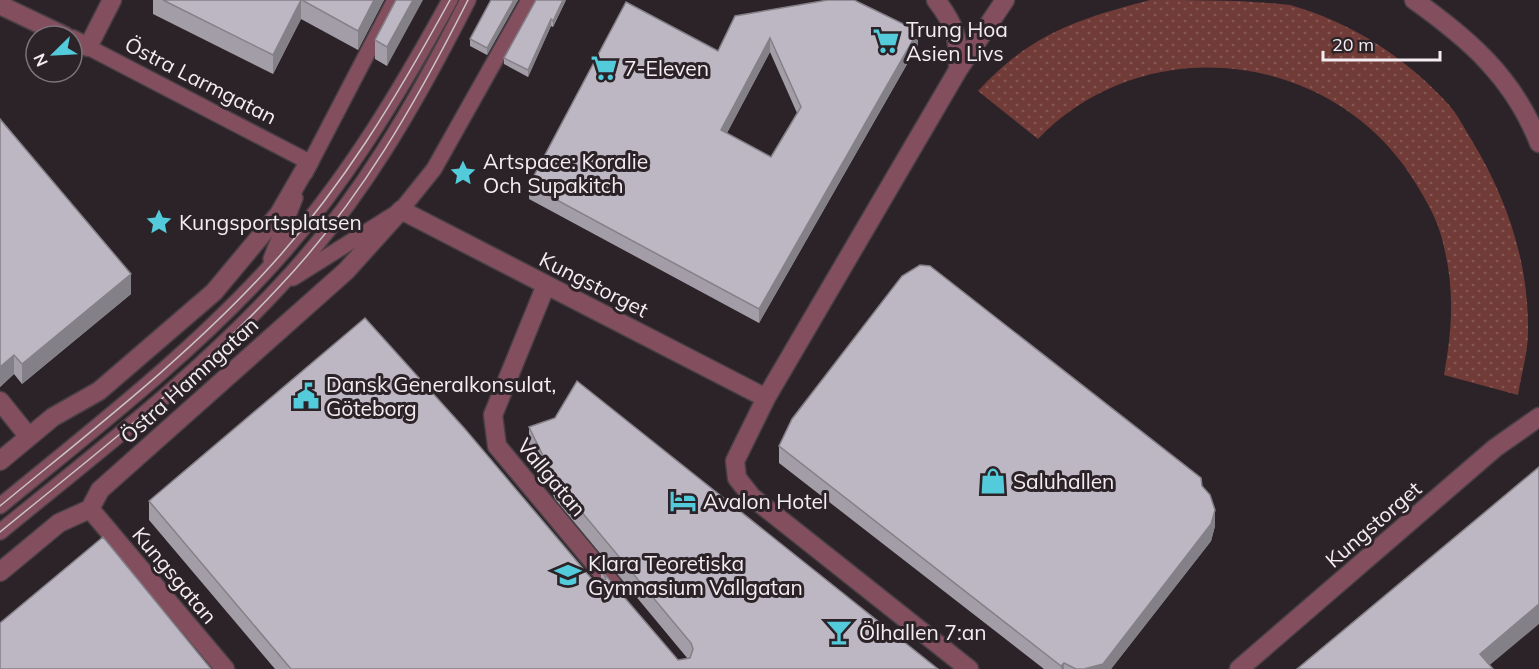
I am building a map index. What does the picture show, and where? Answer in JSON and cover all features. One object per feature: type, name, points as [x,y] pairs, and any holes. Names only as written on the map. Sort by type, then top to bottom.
[{"type":"street","points":[[84,38],[112,0]]},
{"type":"street","points":[[936,0],[950,19],[958,41],[958,70]]},
{"type":"street","points":[[969,669],[752,497],[737,478],[735,460],[766,398],[958,70],[983,28],[1005,0]]},
{"type":"street","points":[[1414,0],[1460,33],[1494,67],[1534,129],[1539,143]]},
{"type":"street","points":[[0,5],[40,24]]},
{"type":"street","points":[[0,461],[53,417],[99,391],[214,292],[279,214],[309,162]]},
{"type":"street","name":"Kungstorget","points":[[401,210],[766,398]]},
{"type":"street","name":"Östra Hamngatan","points":[[90,509],[100,490],[346,271],[401,210]]},
{"type":"street","name":"Vallgatan","points":[[546,285],[494,415],[497,446],[630,607]]},
{"type":"street","points":[[0,401],[29,437]]},
{"type":"street","name":"Kungstorget","points":[[1239,669],[1496,448],[1539,417]]},
{"type":"street","points":[[0,572],[59,523],[90,509]]},
{"type":"street","name":"Kungsgatan","points":[[90,509],[225,669]]},
{"type":"lane","points":[[267,271],[309,162],[395,0]]},
{"type":"lane","name":"Östra Hamngatan","points":[[0,506],[167,367],[219,320],[267,271],[341,178],[398,96],[450,0]]},
{"type":"lane","name":"Östra Hamngatan","points":[[0,532],[166,395],[225,342],[280,286],[359,188],[401,125],[468,0]]},
{"type":"lane","points":[[280,286],[401,210],[434,169],[529,0]]},
{"type":"lane","name":"Östra Larmgatan","points":[[84,45],[309,162]]},
{"type":"shaded area","points":[[1150,0],[1274,3],[1313,12],[1377,44],[1415,72],[1449,105],[1484,161],[1495,184],[1520,256],[1525,281],[1528,340],[1518,395],[1444,375],[1451,322],[1449,271],[1441,235],[1434,217],[1405,167],[1369,127],[1326,97],[1278,78],[1228,68],[1176,69],[1126,82],[1080,105],[1038,139],[978,91],[1017,55],[1056,31],[1100,14]]},
{"type":"building","points":[[163,0],[301,0],[273,55]]},
{"type":"building","points":[[302,0],[374,0],[358,31]]},
{"type":"building","points":[[396,0],[413,0],[387,47],[375,40]]},
{"type":"building","points":[[491,0],[514,0],[487,48],[470,39]]},
{"type":"building","points":[[536,0],[563,0],[553,21],[551,19],[528,70],[504,58]]},
{"type":"building","points":[[828,0],[854,0],[918,31],[759,309],[529,185],[626,2],[718,51],[735,16]],"holes":[[[770,38],[801,107],[771,157],[721,130]]]},
{"type":"building","points":[[0,119],[131,274],[22,364],[14,355],[0,367]]},
{"type":"building","name":"Saluhallen","points":[[920,265],[930,266],[1201,478],[1202,486],[1210,495],[1215,510],[1211,524],[1103,664],[1084,669],[1076,669],[1064,663],[1061,666],[779,446],[792,419],[902,276]]},
{"type":"building","points":[[365,318],[465,429],[597,585],[606,579],[601,570],[678,660],[690,658],[693,649],[691,643],[555,480],[529,427],[555,418],[577,381],[938,669],[291,669],[149,501]]},
{"type":"building","points":[[1539,467],[1539,604],[1480,654],[1493,669],[1297,669]]},
{"type":"building","points":[[103,537],[211,669],[0,669],[0,623]]},
{"type":"tram line","points":[[0,506],[171,364],[266,271],[319,208],[366,142],[450,0]]},
{"type":"tram line","points":[[0,532],[179,384],[247,320],[308,255],[384,151],[428,76],[468,0]]},
{"type":"place","name":"Trung Hoa Asien Livs","points":[[886,41]]},
{"type":"place","name":"7-Eleven","points":[[604,68]]},
{"type":"place","name":"Artspace: Koralie Och Supakitch","points":[[463,173]]},
{"type":"place","name":"Kungsportsplatsen","points":[[159,222]]},
{"type":"place","name":"Dansk Generalkonsulat, Göteborg","points":[[306,396]]},
{"type":"place","name":"Saluhallen","points":[[993,481]]},
{"type":"place","name":"Avalon Hotel","points":[[683,501]]},
{"type":"place","name":"Klara Teoretiska Gymnasium Vallgatan","points":[[568,575]]},
{"type":"place","name":"Ölhallen 7:an","points":[[839,632]]}]
